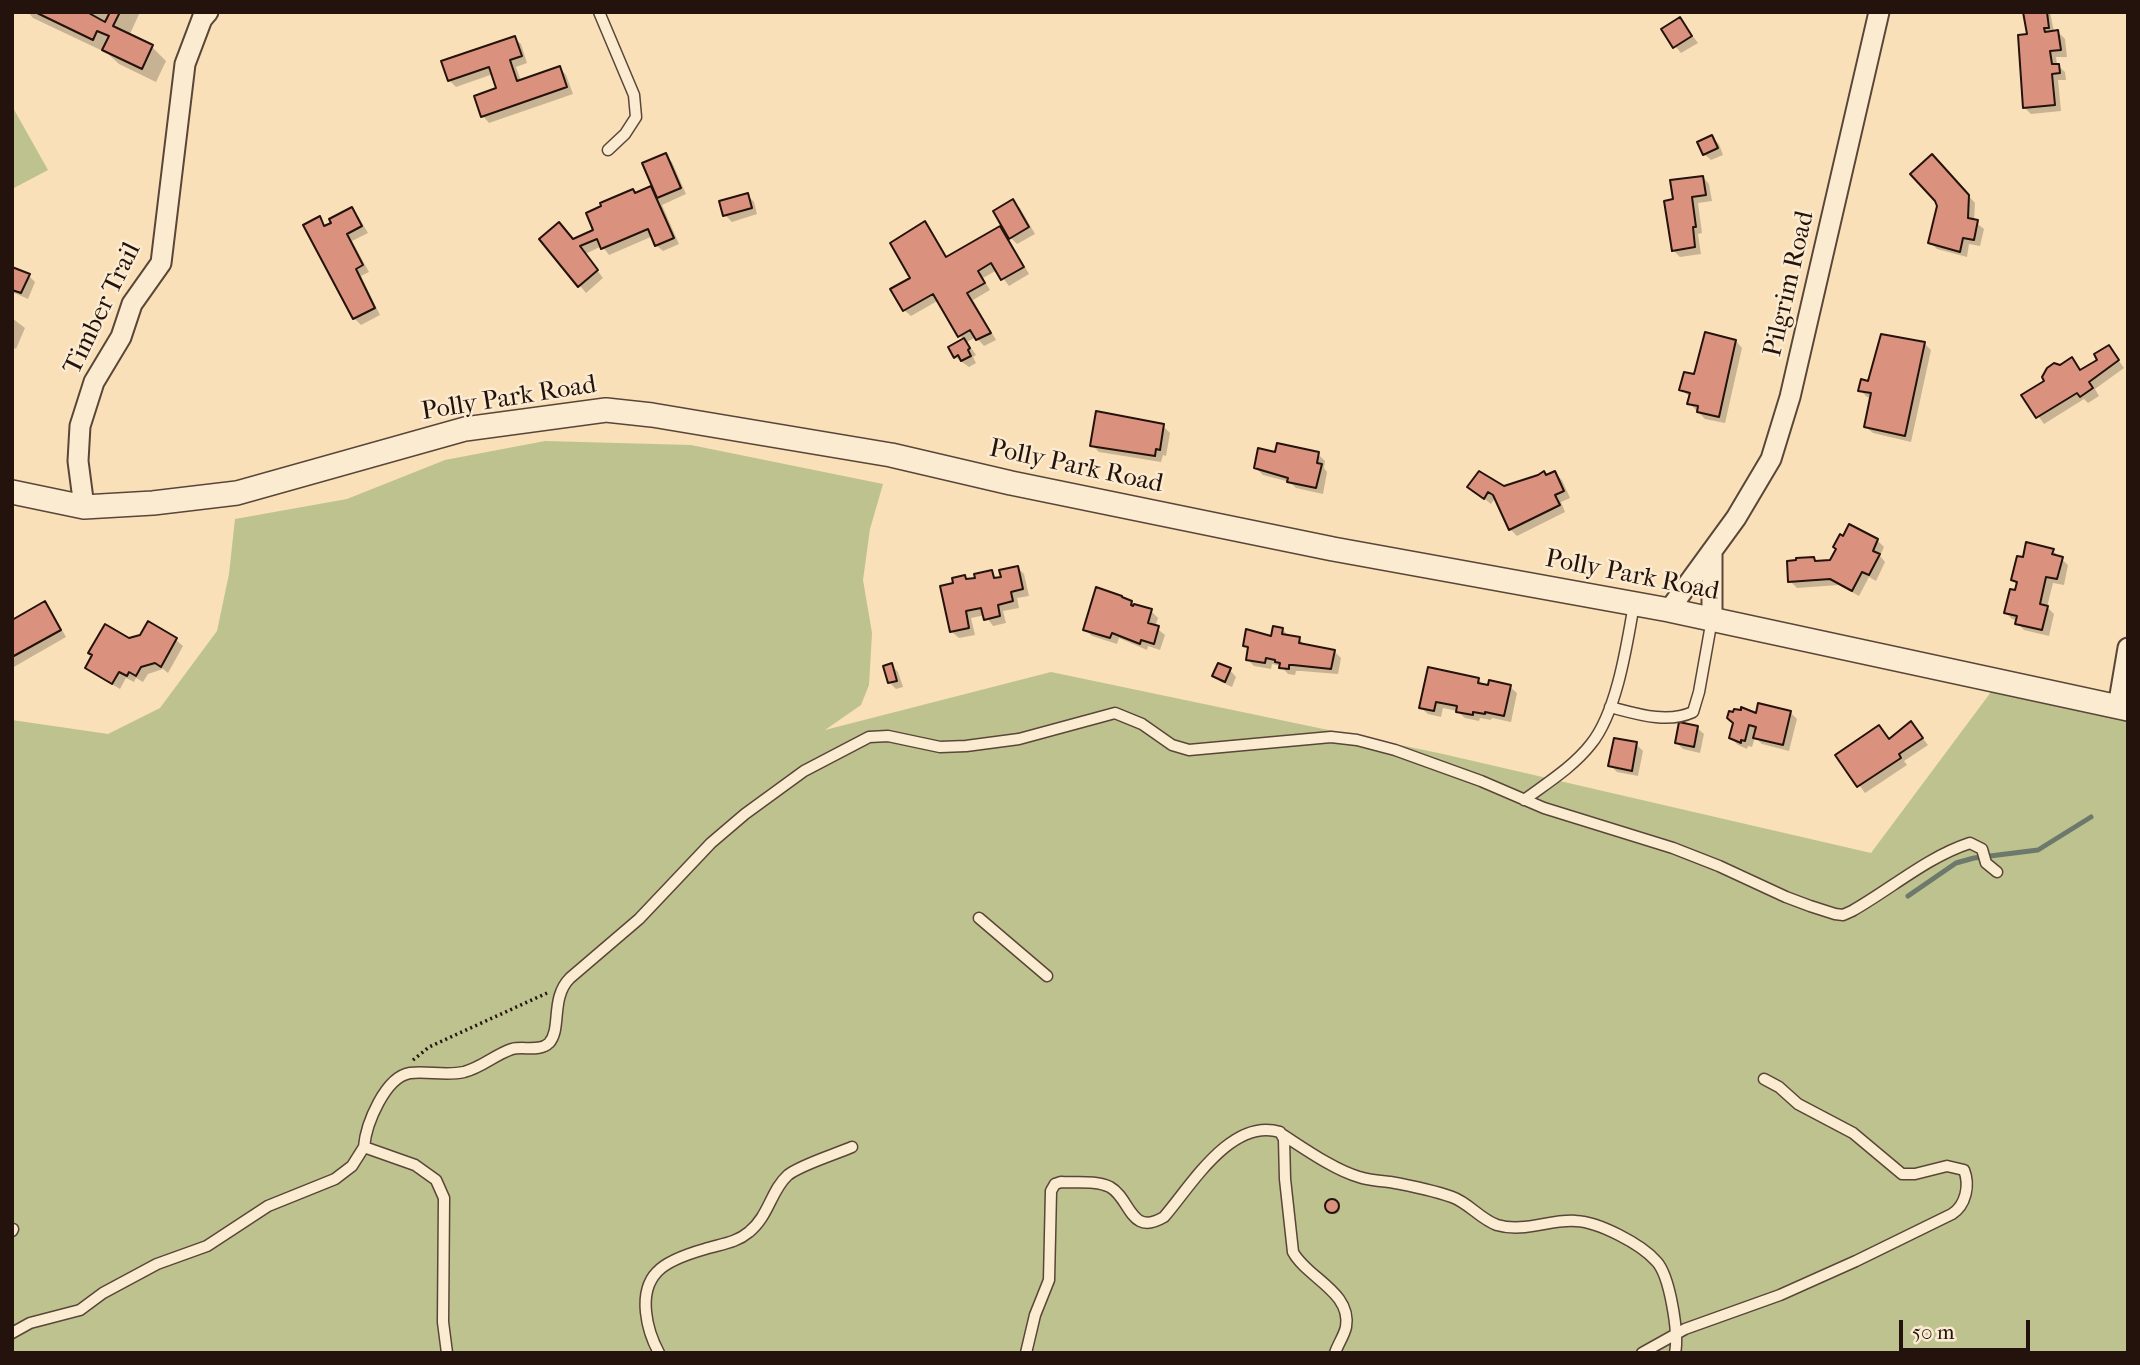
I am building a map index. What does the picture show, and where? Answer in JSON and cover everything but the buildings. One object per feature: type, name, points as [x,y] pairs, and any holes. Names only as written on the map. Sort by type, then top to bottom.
[{"type":"street","name":"Timber Trail","points":[[84,507],[79,461],[80,426],[94,382],[121,337],[132,304],[161,262],[185,64],[202,19],[208,12]]},
{"type":"street","name":"Pilgrim Road","points":[[1669,610],[1736,518],[1771,459],[1786,409],[1879,12]]},
{"type":"street","name":"Polly Park Road","points":[[12,492],[84,507],[153,503],[237,493],[466,429],[606,410],[652,415],[891,455],[1011,483],[1333,549],[1669,610],[2123,708]]},
{"type":"street","points":[[1712,551],[1712,619]]},
{"type":"street","points":[[2123,708],[2128,648]]},
{"type":"lane","points":[[599,12],[634,95],[636,117],[625,134],[608,149]]},
{"type":"lane","points":[[1524,800],[1563,772],[1592,743],[1610,707],[1623,663],[1634,603]]},
{"type":"lane","points":[[1610,707],[1647,716],[1680,718],[1693,712],[1712,619]]},
{"type":"lane","points":[[12,1333],[30,1323],[80,1310],[103,1293],[157,1264],[207,1247],[268,1206],[335,1178],[352,1166],[365,1147],[365,1133],[373,1113],[397,1079],[410,1073],[460,1073],[481,1067],[514,1049],[548,1044],[562,987],[639,919],[711,844],[804,771],[869,737],[888,736],[940,747],[966,746],[1019,738],[1115,713],[1142,724],[1172,745],[1189,750],[1331,737],[1357,740],[1395,750],[1481,780],[1564,815],[1672,848],[1786,897],[1843,915],[1958,847],[1970,844],[1982,849],[1986,863],[1997,872]]},
{"type":"lane","points":[[979,918],[1047,976]]},
{"type":"lane","points":[[1642,1353],[1685,1329],[1780,1295],[1856,1261],[1952,1214],[1961,1205],[1967,1188],[1964,1170],[1947,1166],[1915,1174],[1902,1174],[1853,1133],[1798,1104],[1779,1087],[1764,1079]]},
{"type":"lane","points":[[1026,1353],[1035,1315],[1049,1280],[1051,1191],[1055,1184],[1061,1182],[1106,1185],[1119,1195],[1127,1210],[1137,1219],[1154,1223],[1164,1217],[1207,1165],[1232,1142],[1255,1131],[1273,1130],[1358,1177],[1430,1189],[1458,1199],[1480,1217],[1498,1225],[1521,1228],[1572,1220],[1600,1226],[1641,1248],[1658,1262],[1664,1275],[1677,1341],[1675,1353]]},
{"type":"lane","points":[[1280,1132],[1284,1139],[1285,1179],[1293,1252],[1308,1272],[1331,1290],[1345,1310],[1346,1328],[1335,1353]]},
{"type":"lane","points":[[365,1147],[415,1165],[436,1180],[444,1198],[443,1322],[447,1353]]},
{"type":"lane","points":[[659,1353],[649,1329],[646,1302],[657,1271],[687,1255],[749,1233],[765,1216],[786,1177],[798,1169],[852,1147]]},
{"type":"path","points":[[397,1079],[415,1058],[429,1047],[562,987]]},
{"type":"green space","points":[[12,106],[48,170],[12,189]]},
{"type":"green space","points":[[545,441],[691,445],[883,484],[870,529],[863,580],[872,633],[869,685],[861,705],[825,730],[1051,672],[1443,754],[1871,853],[1994,688],[2128,717],[2128,1353],[12,1353],[12,720],[108,734],[160,708],[217,631],[229,574],[235,519],[347,499],[445,460]]},
{"type":"waterway","points":[[1908,896],[1956,863],[1974,858],[2038,850],[2091,817]]}]
